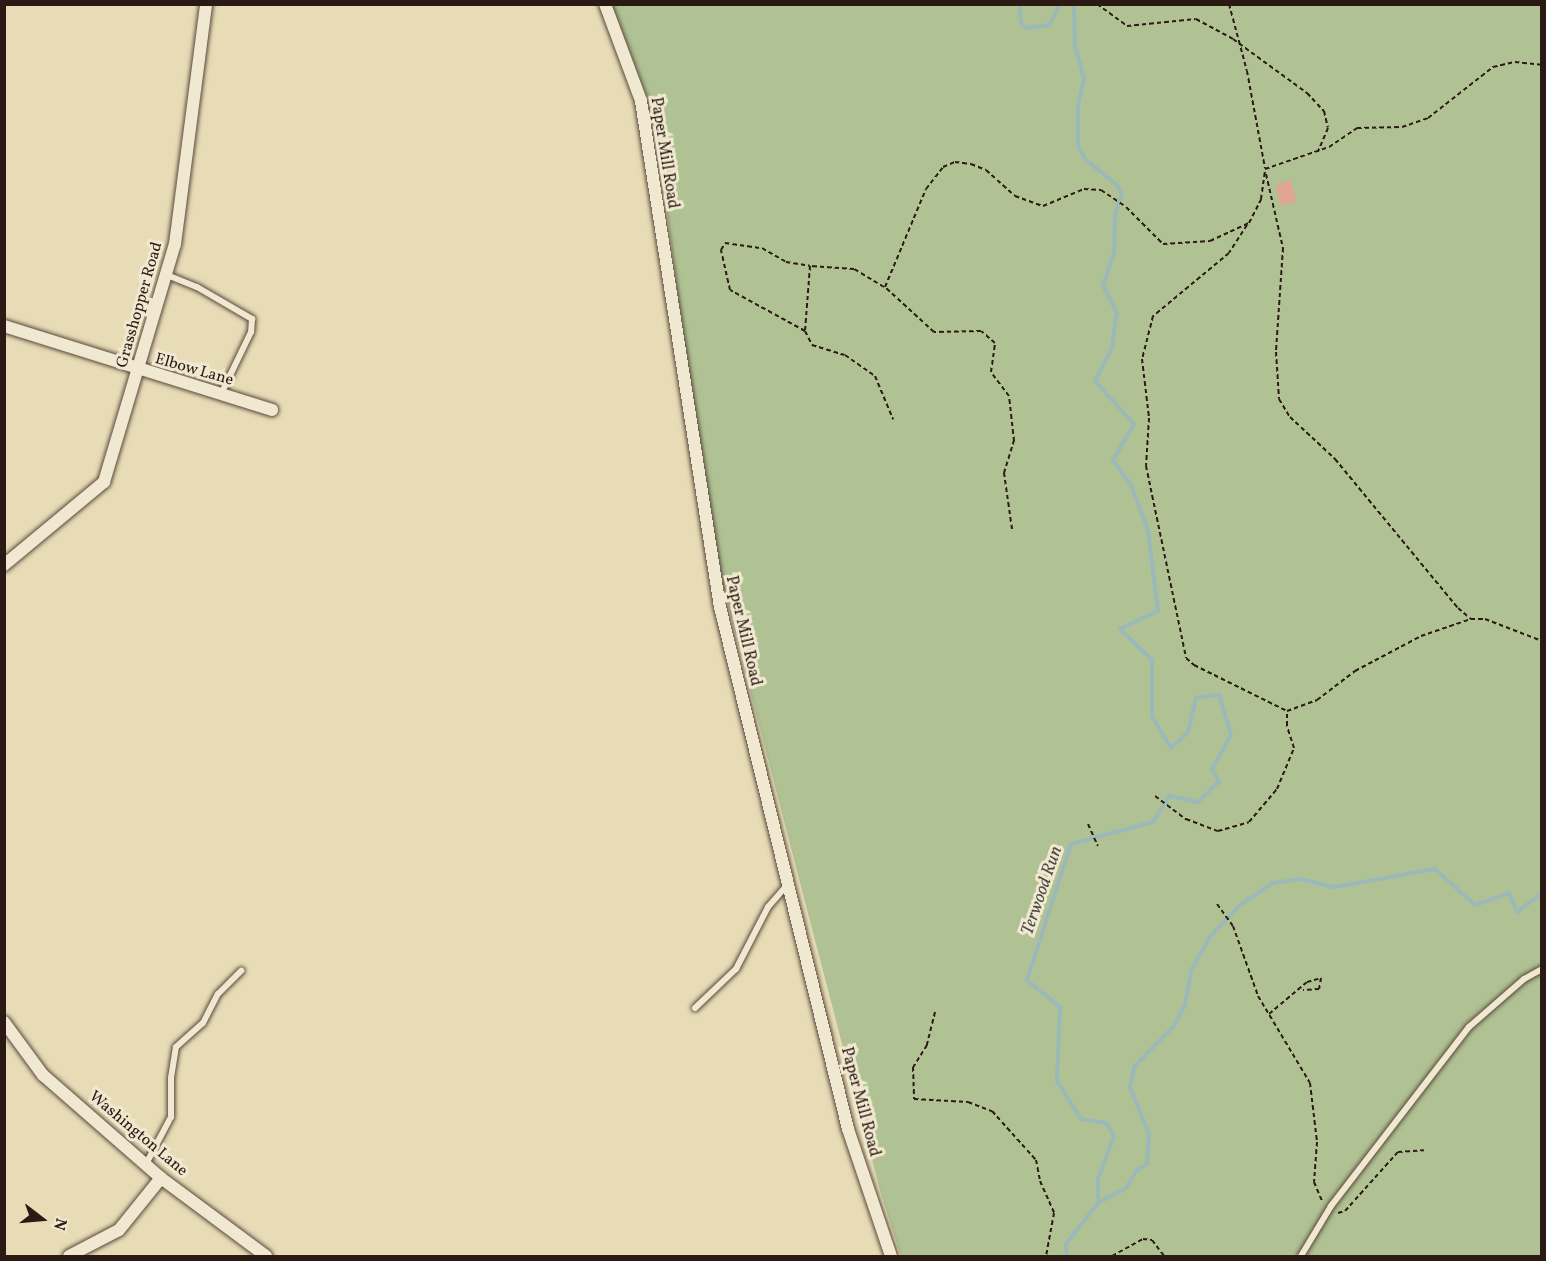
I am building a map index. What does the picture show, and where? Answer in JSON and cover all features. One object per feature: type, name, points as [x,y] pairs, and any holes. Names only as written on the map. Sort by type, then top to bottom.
[{"type":"street","name":"Grasshopper Road","points":[[4,565],[104,482],[139,371],[175,244],[206,4]]},
{"type":"street","name":"Paper Mill Road","points":[[605,4],[641,101],[710,561],[848,1129],[891,1257]]},
{"type":"street","name":"Elbow Lane","points":[[4,326],[139,371],[272,410]]},
{"type":"street","name":"Washington Lane","points":[[4,1022],[43,1075],[161,1178],[266,1257]]},
{"type":"street","points":[[69,1257],[119,1230],[161,1178]]},
{"type":"lane","points":[[166,275],[197,287],[252,319],[251,332],[221,395]]},
{"type":"lane","points":[[695,1008],[736,969],[768,907],[788,884]]},
{"type":"lane","points":[[1301,1257],[1329,1210],[1469,1027],[1524,979],[1542,969]]},
{"type":"lane","points":[[146,1164],[171,1117],[171,1078],[176,1047],[203,1023],[218,994],[242,970]]},
{"type":"path","points":[[1096,4],[1127,26],[1196,19],[1239,46],[1307,93],[1324,111],[1328,128],[1318,152]]},
{"type":"path","points":[[1229,4],[1283,248],[1275,380],[1279,399],[1290,417],[1335,459],[1443,594],[1471,619]]},
{"type":"path","points":[[1266,169],[1318,152],[1357,128],[1402,127],[1428,118],[1493,67],[1515,62],[1542,65]]},
{"type":"path","points":[[885,287],[926,189],[943,167],[955,162],[986,170],[1030,204],[1054,204],[1084,189],[1111,195],[1164,244],[1210,241],[1249,223]]},
{"type":"path","points":[[1266,169],[1261,199],[1229,254],[1153,316],[1142,359],[1149,418],[1146,466],[1186,658],[1194,665],[1287,711],[1317,700],[1355,671],[1421,636],[1471,619],[1485,619],[1542,640]]},
{"type":"path","points":[[805,331],[730,290],[721,250],[725,243],[762,248],[786,262],[854,269],[885,287],[934,332],[981,331],[995,343],[992,372],[1009,396],[1014,441],[1004,473],[1012,529]]},
{"type":"path","points":[[810,266],[805,331],[812,345],[845,355],[875,376],[893,419]]},
{"type":"path","points":[[1155,796],[1186,819],[1218,831],[1249,822],[1278,789],[1294,748],[1287,726],[1287,711]]},
{"type":"path","points":[[1088,824],[1098,846]]},
{"type":"path","points":[[1218,904],[1233,926],[1258,996],[1310,1083],[1317,1142],[1314,1182],[1329,1210],[1345,1211],[1398,1152],[1424,1149]]},
{"type":"path","points":[[1269,1014],[1303,990],[1314,978],[1321,978],[1319,989],[1303,990]]},
{"type":"path","points":[[935,1012],[927,1045],[913,1067],[914,1099],[968,1102],[992,1111],[1036,1160],[1040,1181],[1054,1213],[1046,1257]]},
{"type":"path","points":[[1112,1257],[1143,1239],[1152,1240],[1164,1257]]},
{"type":"green space","points":[[612,5],[1541,5],[1541,1256],[901,1256],[881,1194],[723,586],[695,429],[665,195],[647,97]]},
{"type":"building","points":[[1291,180],[1296,202],[1280,205],[1276,185]]},
{"type":"waterway","name":"Terwood Run","points":[[1019,4],[1021,23],[1026,28],[1049,25],[1060,4]]},
{"type":"waterway","name":"Terwood Run","points":[[1067,1256],[1066,1244],[1098,1203],[1098,1179],[1114,1136],[1106,1123],[1081,1119],[1057,1081],[1060,1007],[1027,980],[1071,844],[1153,822],[1169,796],[1198,802],[1219,782],[1212,769],[1231,735],[1219,695],[1196,698],[1188,732],[1171,748],[1152,716],[1152,660],[1120,629],[1158,611],[1148,530],[1131,485],[1113,460],[1134,424],[1095,381],[1112,347],[1117,313],[1103,286],[1114,253],[1115,215],[1122,194],[1117,185],[1085,159],[1078,146],[1078,105],[1084,78],[1075,47],[1074,4]]},
{"type":"waterway","points":[[1098,1203],[1126,1188],[1137,1170],[1147,1164],[1149,1134],[1130,1087],[1135,1066],[1174,1026],[1185,1004],[1192,969],[1209,938],[1240,905],[1273,883],[1301,879],[1334,887],[1435,869],[1475,905],[1509,893],[1517,912],[1542,893]]}]
